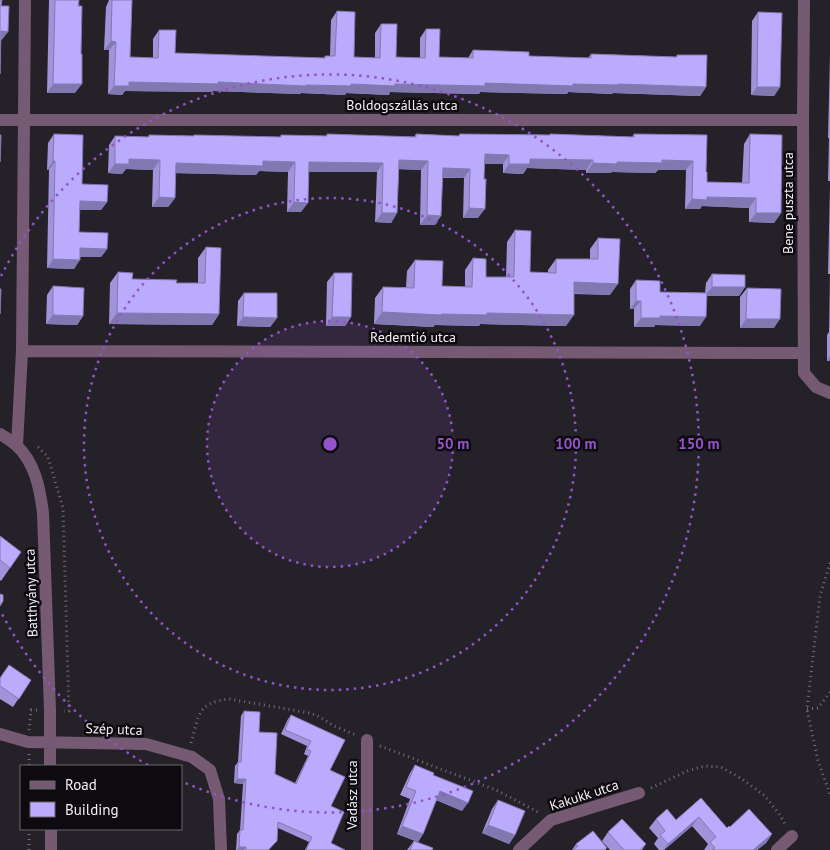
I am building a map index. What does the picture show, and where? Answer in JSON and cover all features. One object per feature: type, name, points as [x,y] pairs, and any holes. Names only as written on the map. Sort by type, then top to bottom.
[{"type":"street","points":[[17,446],[22,351],[25,0]]},
{"type":"street","name":"Bene puszta utca","points":[[804,0],[804,373],[816,387],[830,393]]},
{"type":"street","name":"Boldogszállás utca","points":[[0,120],[803,120]]},
{"type":"street","name":"Redemtió utca","points":[[22,351],[804,353]]},
{"type":"street","name":"Batthyány utca","points":[[0,434],[17,446],[30,462],[39,485],[43,513],[50,701],[50,765]]},
{"type":"street","name":"Szép utca","points":[[0,734],[28,742],[146,744],[192,757],[210,770],[219,799],[221,850]]},
{"type":"street","name":"Vadász utca","points":[[367,740],[367,850]]},
{"type":"street","name":"Kakukk utca","points":[[519,850],[551,820],[639,793]]},
{"type":"street","points":[[50,830],[51,850]]},
{"type":"street","points":[[777,850],[792,836]]},
{"type":"path","points":[[830,563],[820,596],[808,709],[818,762],[830,794]]},
{"type":"path","points":[[808,709],[818,708],[830,692]]},
{"type":"path","points":[[639,793],[687,771],[705,766],[720,767],[742,779],[765,796],[780,815],[792,836]]},
{"type":"path","points":[[29,830],[29,850]]},
{"type":"building","points":[[0,0],[2,0],[1,6],[9,6],[8,32],[1,31],[0,74]]},
{"type":"building","points":[[55,0],[79,0],[78,6],[82,6],[82,84],[53,84]]},
{"type":"building","points":[[112,0],[132,0],[130,57],[158,58],[159,30],[176,30],[175,53],[325,58],[325,56],[335,56],[337,11],[355,12],[354,57],[380,58],[381,24],[397,24],[396,57],[425,58],[426,29],[440,29],[439,57],[473,58],[473,50],[529,52],[529,56],[591,58],[591,54],[677,57],[677,55],[707,55],[706,87],[485,83],[485,86],[351,84],[351,86],[306,86],[218,82],[218,84],[129,82],[129,86],[114,86],[116,42],[111,41]]},
{"type":"building","points":[[758,12],[782,13],[780,87],[757,87]]},
{"type":"building","points":[[54,134],[83,135],[82,184],[108,185],[107,202],[80,201],[79,232],[108,233],[107,249],[80,248],[80,260],[53,259]]},
{"type":"building","points":[[327,134],[416,137],[416,134],[459,136],[460,134],[550,134],[634,137],[634,134],[707,135],[707,182],[749,183],[750,134],[782,135],[781,213],[756,213],[756,198],[707,197],[707,200],[692,199],[693,161],[662,160],[662,163],[617,162],[617,164],[593,163],[593,160],[530,159],[530,164],[509,164],[509,155],[485,154],[485,209],[469,208],[470,169],[443,168],[441,216],[427,215],[428,161],[399,160],[397,213],[382,213],[383,163],[309,162],[308,203],[294,202],[295,162],[263,161],[263,166],[176,163],[175,198],[159,197],[160,160],[129,159],[129,164],[115,164],[115,136],[281,137],[281,135],[327,136]]},
{"type":"building","points":[[515,230],[531,231],[530,272],[556,273],[556,259],[598,259],[598,238],[620,239],[618,284],[574,282],[574,315],[487,313],[487,315],[441,315],[382,312],[383,287],[414,288],[415,260],[443,261],[442,286],[472,287],[473,258],[486,259],[486,277],[514,277]]},
{"type":"building","points":[[206,247],[221,248],[219,314],[117,313],[118,272],[133,273],[132,279],[177,280],[176,283],[205,283]]},
{"type":"building","points":[[334,273],[352,273],[351,317],[332,317]]},
{"type":"building","points":[[712,274],[745,275],[745,287],[712,287]]},
{"type":"building","points":[[636,280],[660,281],[660,292],[707,293],[706,317],[660,316],[660,318],[641,318],[641,301],[636,301]]},
{"type":"building","points":[[53,286],[84,288],[83,316],[53,315]]},
{"type":"building","points":[[747,288],[781,289],[780,319],[746,319]]},
{"type":"building","points":[[244,293],[277,293],[277,318],[243,317]]},
{"type":"building","points":[[0,536],[21,552],[10,568],[0,560]]},
{"type":"building","points":[[0,594],[3,595],[3,601],[0,606]]},
{"type":"building","points":[[9,665],[31,680],[19,699],[0,686],[0,678]]},
{"type":"building","points":[[244,711],[260,712],[259,732],[277,733],[275,774],[296,784],[311,751],[307,749],[311,741],[285,730],[291,715],[345,740],[330,770],[345,777],[331,806],[344,812],[331,843],[345,850],[306,850],[312,837],[278,822],[277,841],[268,850],[246,850],[246,847],[239,847],[240,830],[243,830],[246,779],[237,779],[238,762],[241,762]]},
{"type":"building","points":[[415,765],[434,773],[433,775],[473,791],[468,803],[440,791],[423,834],[402,826],[416,791],[406,787]]},
{"type":"building","points":[[701,798],[727,828],[749,809],[772,834],[753,850],[712,850],[715,848],[710,842],[716,837],[699,817],[668,844],[660,835],[665,831],[656,819],[667,809],[676,820]]},
{"type":"building","points":[[498,800],[525,811],[515,835],[488,825]]},
{"type":"building","points":[[622,819],[646,844],[640,850],[624,850],[608,832]]},
{"type":"building","points":[[593,831],[607,848],[604,850],[573,850],[578,846],[576,844]]},
{"type":"building","points":[[414,841],[433,848],[432,850],[410,850]]}]
